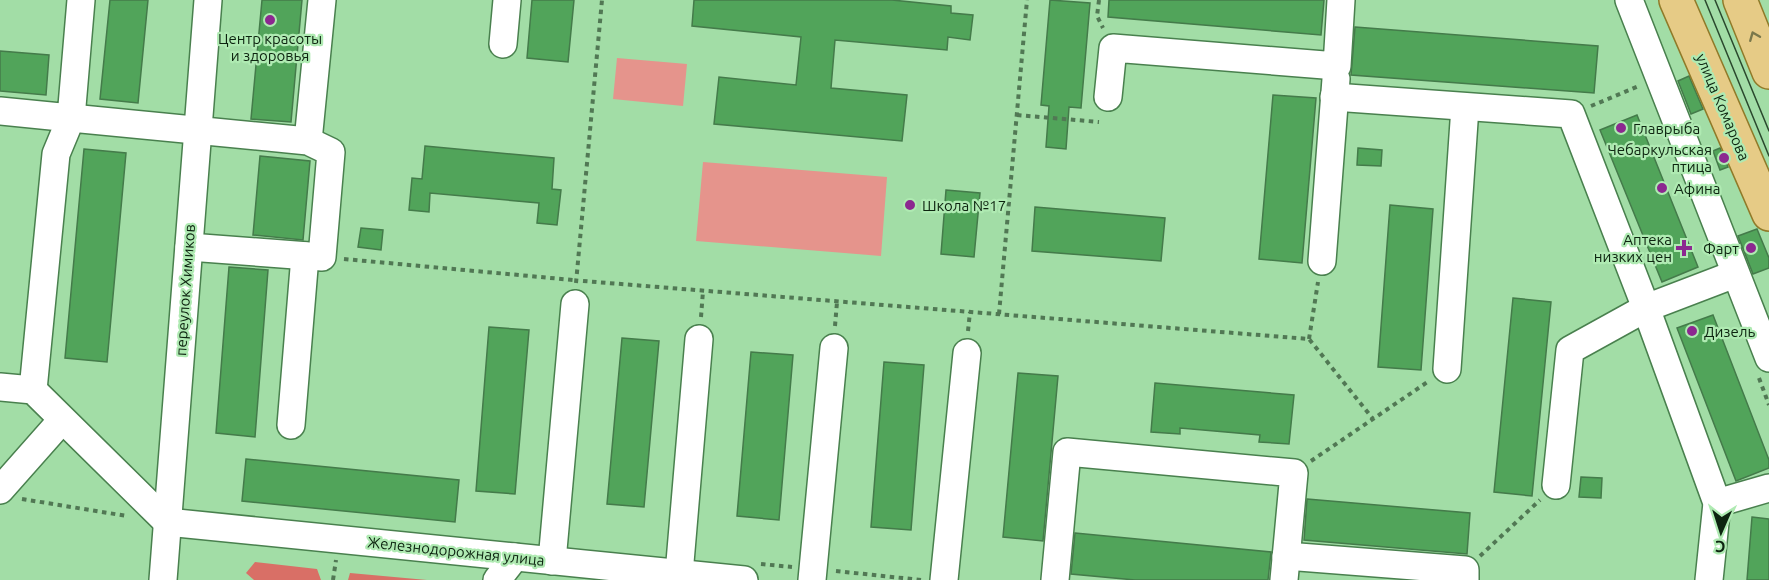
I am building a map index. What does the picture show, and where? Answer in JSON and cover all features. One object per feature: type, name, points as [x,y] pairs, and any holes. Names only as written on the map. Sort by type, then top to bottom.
[{"type":"main road","name":"улица Комарова","points":[[1676,0],[1769,214]]},
{"type":"main road","points":[[1740,0],[1769,72]]},
{"type":"street","points":[[33,390],[56,154],[71,118],[81,0]]},
{"type":"street","name":"переулок Химиков","points":[[163,580],[208,0]]},
{"type":"street","points":[[308,141],[322,0]]},
{"type":"street","points":[[503,44],[507,0]]},
{"type":"street","points":[[1322,261],[1341,0]]},
{"type":"street","points":[[1629,0],[1769,358]]},
{"type":"street","points":[[1103,110],[1113,48],[1337,66]]},
{"type":"street","points":[[1334,97],[1570,114],[1646,308],[1717,503],[1709,580]]},
{"type":"street","points":[[1447,369],[1465,107]]},
{"type":"street","points":[[0,111],[308,141],[331,152],[291,425]]},
{"type":"street","points":[[189,247],[314,256]]},
{"type":"street","points":[[1556,485],[1570,350],[1646,308],[1735,274]]},
{"type":"street","points":[[552,561],[580,293]]},
{"type":"street","points":[[680,574],[699,339]]},
{"type":"street","points":[[812,580],[834,348]]},
{"type":"street","points":[[944,580],[966,353]]},
{"type":"street","points":[[0,387],[33,390],[168,522]]},
{"type":"street","points":[[6,493],[62,420]]},
{"type":"street","points":[[1055,580],[1067,452],[1294,473],[1285,568],[1465,575]]},
{"type":"street","points":[[1717,503],[1769,488]]},
{"type":"street","name":"Железнодорожная улица","points":[[168,522],[744,580]]},
{"type":"street","points":[[497,580],[515,557]]},
{"type":"path","points":[[314,256],[576,280],[602,0]]},
{"type":"path","points":[[999,314],[1027,0]]},
{"type":"path","points":[[1097,16],[1099,0]]},
{"type":"path","points":[[1570,114],[1643,84]]},
{"type":"path","points":[[1017,115],[1103,110]]},
{"type":"path","points":[[1309,339],[1322,261]]},
{"type":"path","points":[[580,293],[999,314],[1309,339],[1373,419]]},
{"type":"path","points":[[1294,473],[1447,369]]},
{"type":"path","points":[[1465,575],[1556,485]]},
{"type":"path","points":[[6,493],[168,522]]},
{"type":"shaded area","points":[[617,58],[687,64],[683,106],[613,99]]},
{"type":"shaded area","points":[[703,162],[887,177],[881,256],[696,241]]},
{"type":"shaded area","points":[[255,562],[317,569],[321,580],[254,580],[246,573]]},
{"type":"shaded area","points":[[350,573],[427,580],[348,580]]},
{"type":"building","points":[[110,0],[148,0],[138,103],[100,99]]},
{"type":"building","points":[[262,0],[302,0],[291,122],[251,119]]},
{"type":"building","points":[[532,0],[574,0],[568,62],[527,58]]},
{"type":"building","points":[[694,0],[892,0],[951,6],[951,13],[973,15],[970,40],[948,37],[947,50],[835,40],[831,88],[907,95],[902,141],[714,124],[719,77],[796,85],[801,37],[692,26]]},
{"type":"building","points":[[1050,0],[1090,3],[1081,108],[1069,107],[1066,149],[1046,147],[1049,106],[1041,105]]},
{"type":"building","points":[[1109,0],[1324,0],[1321,35],[1108,17]]},
{"type":"building","points":[[1355,27],[1598,46],[1594,93],[1351,75]]},
{"type":"building","points":[[0,51],[49,55],[46,95],[0,91]]},
{"type":"building","points":[[1689,76],[1703,109],[1691,114],[1678,81]]},
{"type":"building","points":[[1273,95],[1316,98],[1302,263],[1259,259]]},
{"type":"building","points":[[1637,115],[1698,267],[1662,282],[1600,130]]},
{"type":"building","points":[[425,146],[554,158],[552,189],[561,190],[557,225],[537,223],[539,203],[430,193],[429,212],[409,210],[412,178],[422,179]]},
{"type":"building","points":[[1358,148],[1382,150],[1381,166],[1357,165]]},
{"type":"building","points":[[1720,148],[1728,167],[1720,170],[1713,151]]},
{"type":"building","points":[[84,149],[126,153],[107,362],[65,358]]},
{"type":"building","points":[[260,156],[310,161],[303,240],[253,235]]},
{"type":"building","points":[[946,190],[980,193],[974,257],[941,254]]},
{"type":"building","points":[[1390,205],[1433,209],[1421,370],[1378,367]]},
{"type":"building","points":[[1035,207],[1165,218],[1161,261],[1032,251]]},
{"type":"building","points":[[361,228],[383,230],[381,250],[358,247]]},
{"type":"building","name":"Фарт","points":[[1757,229],[1769,258],[1769,268],[1753,274],[1738,236]]},
{"type":"building","points":[[229,267],[268,270],[255,437],[216,433]]},
{"type":"building","points":[[1513,298],[1551,302],[1532,496],[1494,492]]},
{"type":"building","points":[[1713,315],[1769,460],[1769,468],[1736,481],[1677,328]]},
{"type":"building","points":[[489,327],[529,330],[515,494],[476,491]]},
{"type":"building","points":[[622,338],[659,341],[644,507],[607,504]]},
{"type":"building","points":[[751,352],[793,355],[779,520],[737,516]]},
{"type":"building","points":[[884,362],[924,365],[911,530],[871,527]]},
{"type":"building","points":[[1018,373],[1058,376],[1043,541],[1003,537]]},
{"type":"building","points":[[1155,383],[1294,395],[1289,444],[1259,442],[1260,435],[1180,428],[1180,434],[1151,432]]},
{"type":"building","points":[[246,459],[459,480],[455,522],[242,501]]},
{"type":"building","points":[[1581,477],[1602,478],[1601,498],[1579,497]]},
{"type":"building","points":[[1307,499],[1470,513],[1467,554],[1304,540]]},
{"type":"building","points":[[1752,517],[1769,519],[1769,580],[1747,580]]},
{"type":"building","points":[[1075,533],[1271,552],[1268,580],[1135,580],[1071,574]]},
{"type":"tram line","points":[[1705,0],[1769,156]]},
{"type":"tram line","points":[[1715,0],[1769,131]]},
{"type":"place","name":"Центр красоты и здоровья","points":[[270,20]]},
{"type":"place","name":"Главрыба","points":[[1621,128]]},
{"type":"place","name":"Чебаркульская птица","points":[[1724,158]]},
{"type":"place","name":"Афина","points":[[1662,188]]},
{"type":"place","name":"Школа №17","points":[[910,205]]},
{"type":"place","name":"Аптека низких цен","points":[[1684,248]]},
{"type":"place","name":"Фарт","points":[[1751,248]]},
{"type":"place","name":"Дизель","points":[[1692,331]]}]
